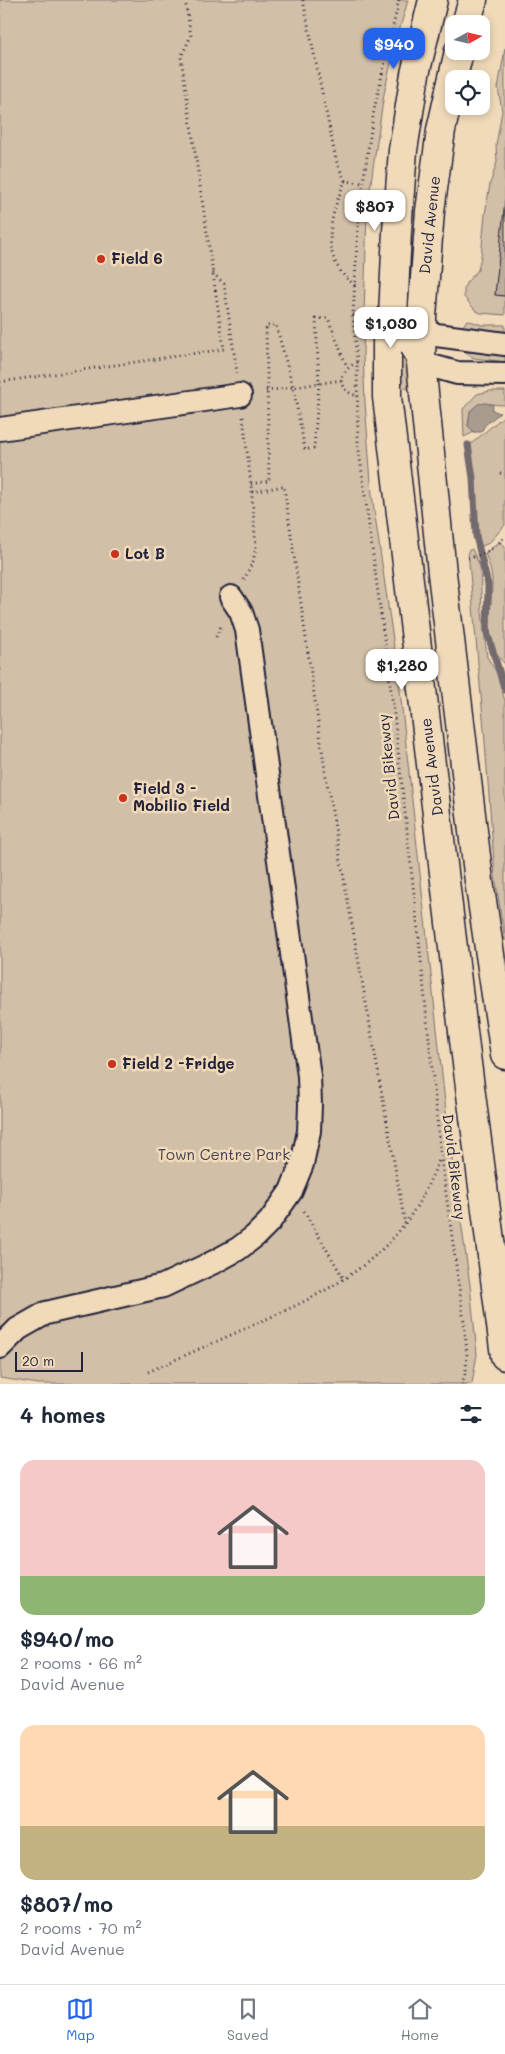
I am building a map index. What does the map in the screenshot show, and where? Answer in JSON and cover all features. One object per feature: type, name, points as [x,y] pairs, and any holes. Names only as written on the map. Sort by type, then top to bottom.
[{"type":"main road","name":"David Avenue","points":[[433,0],[415,74],[403,150],[393,316],[387,332],[387,397],[465,1048],[505,1356]]},
{"type":"main road","points":[[469,15],[473,0]]},
{"type":"main road","name":"David Avenue","points":[[457,60],[440,139],[430,211],[421,333],[421,363],[441,563],[479,881],[505,1055]]},
{"type":"street","points":[[393,316],[421,363],[457,372],[505,374]]},
{"type":"street","points":[[421,333],[505,344]]},
{"type":"street","points":[[0,429],[240,395]]},
{"type":"street","points":[[0,1347],[18,1329],[46,1313],[164,1286],[238,1249],[270,1220],[291,1191],[302,1164],[309,1131],[309,1076],[247,630],[241,612],[232,599]]},
{"type":"path","points":[[0,382],[224,349],[181,57],[191,36],[185,0]]},
{"type":"path","points":[[303,0],[336,160],[345,181],[335,205],[329,243],[333,256],[343,274],[347,280],[356,286]]},
{"type":"path","name":"David Bikeway","points":[[399,0],[374,110],[359,209],[354,314],[357,362],[358,443],[393,705],[441,1158],[467,1352],[466,1370],[462,1384]]},
{"type":"path","points":[[345,181],[362,183]]},
{"type":"path","points":[[212,273],[224,284],[252,492],[256,548],[253,562],[232,599],[216,636]]},
{"type":"path","points":[[251,484],[269,481],[266,326],[276,325],[293,387],[305,450],[314,448],[319,383],[316,319],[328,318],[347,367]]},
{"type":"path","points":[[357,362],[347,367],[343,372],[342,380],[343,387],[348,393],[358,396]]},
{"type":"path","points":[[240,395],[342,380]]},
{"type":"path","points":[[500,472],[505,474]]},
{"type":"path","points":[[252,492],[284,486],[326,776],[405,1224]]},
{"type":"path","points":[[468,558],[485,553],[503,540],[505,535]]},
{"type":"path","points":[[148,1372],[304,1304],[344,1280],[374,1258],[405,1224],[422,1199],[441,1158]]},
{"type":"path","points":[[302,1208],[344,1280]]},
{"type":"green space","name":"Town Centre Park","points":[[0,0],[408,0],[384,94],[367,209],[363,353],[365,403],[372,495],[399,681],[448,1130],[470,1285],[477,1354],[472,1384],[39,1384],[0,1378]]},
{"type":"green space","points":[[505,48],[505,215],[495,295],[505,296],[505,315],[480,313],[475,310],[464,297],[464,290],[466,283],[478,270],[490,184],[497,162],[496,145],[502,111],[498,88]]},
{"type":"green space","points":[[467,320],[482,325],[505,325],[505,332],[477,331],[463,326]]},
{"type":"green space","points":[[403,344],[416,387],[401,389],[400,345]]},
{"type":"green space","points":[[464,352],[505,354],[505,362],[474,358]]},
{"type":"green space","points":[[490,391],[505,391],[505,405],[482,404],[475,407],[470,411],[468,426],[474,432],[464,437],[463,409],[477,394]]},
{"type":"green space","points":[[505,415],[505,525],[489,543],[480,547],[471,444]]},
{"type":"green space","points":[[501,541],[505,547],[505,664],[493,645],[491,635],[492,579],[485,553]]},
{"type":"green space","points":[[472,549],[480,567],[487,657],[496,671],[505,701],[505,941],[495,876],[468,551]]},
{"type":"shaded area","points":[[486,403],[493,405],[492,410],[500,413],[485,425],[481,432],[474,432],[468,426],[470,411],[478,404]]},
{"type":"building","points":[[505,200],[505,296],[495,295]]},
{"type":"waterway","points":[[468,445],[473,478],[476,536],[488,585],[487,632],[505,690]]},
{"type":"place","name":"Field 6","points":[[101,259]]},
{"type":"place","name":"Lot B","points":[[115,554]]},
{"type":"place","name":"Field 3 - Mobilio Field","points":[[123,798]]},
{"type":"place","name":"Field 2 -Fridge","points":[[112,1064]]}]
